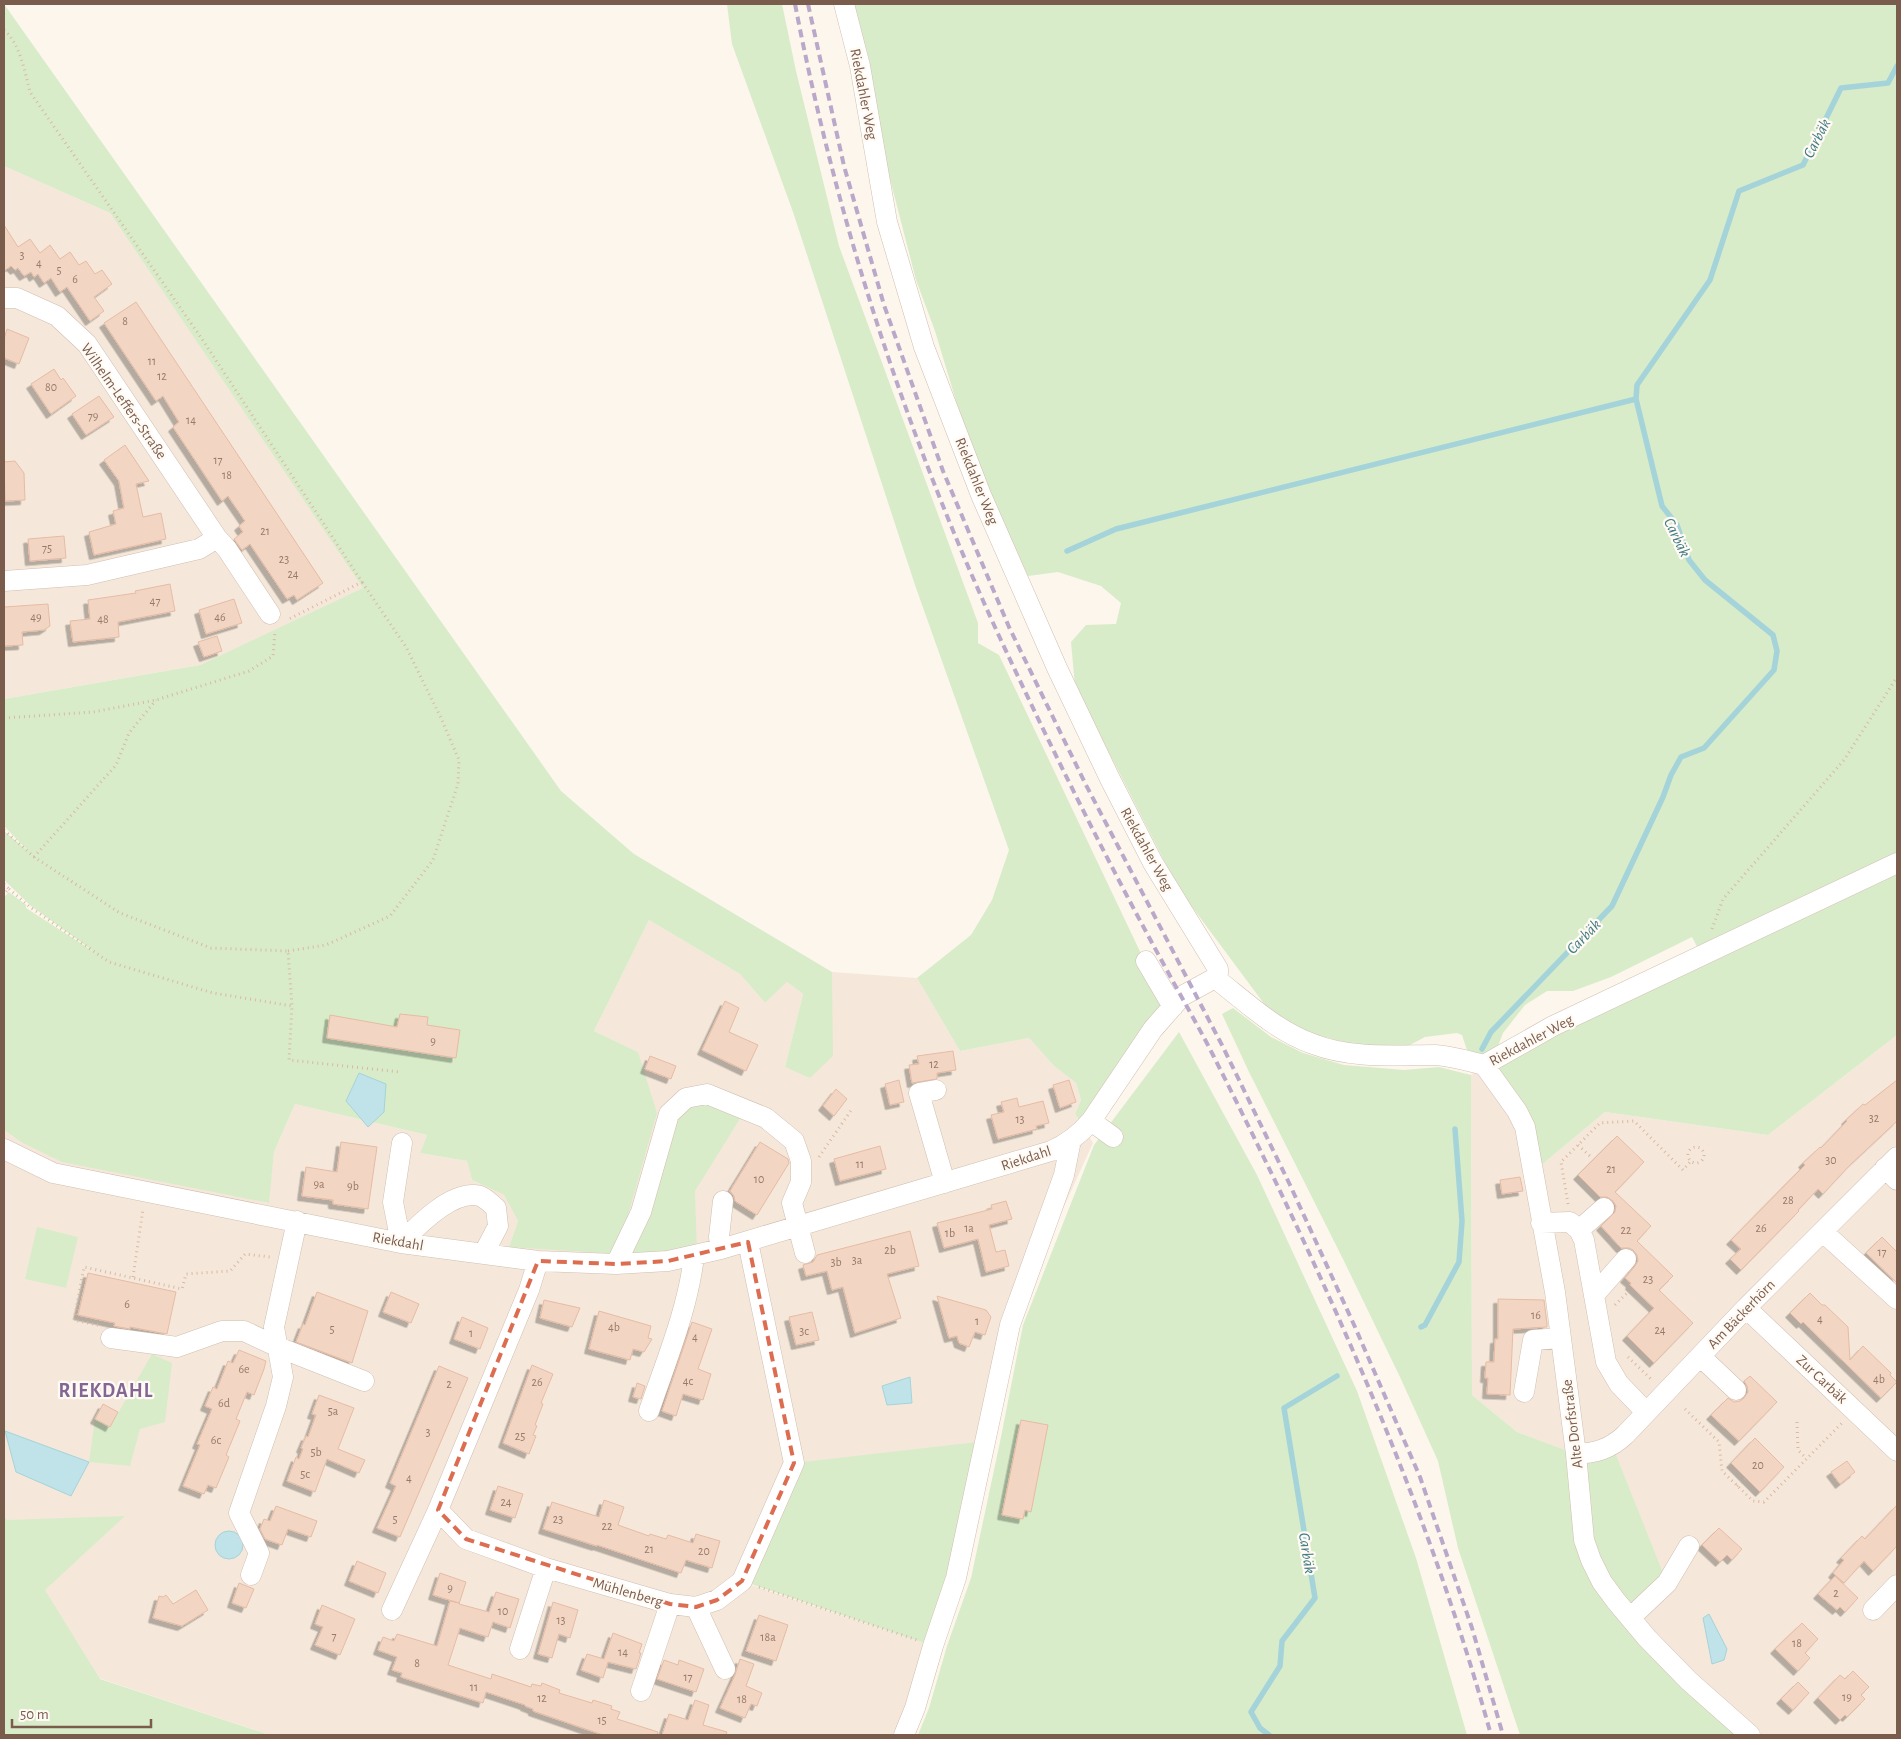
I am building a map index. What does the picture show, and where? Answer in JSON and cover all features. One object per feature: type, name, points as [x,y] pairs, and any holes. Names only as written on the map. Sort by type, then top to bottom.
[{"type":"street","name":"Riekdahler Weg","points":[[844,4],[860,66],[887,222],[924,347],[981,495],[1057,668],[1153,863],[1218,969],[1218,974],[1215,978],[1269,1021],[1314,1045],[1351,1053],[1395,1057],[1436,1055],[1453,1057],[1484,1065],[1553,1026],[1897,862]]},
{"type":"street","name":"Wilhelm-Leffers-Straße","points":[[4,298],[17,298],[57,316],[87,344],[217,538],[227,549],[277,620]]},
{"type":"street","points":[[4,581],[87,575],[199,549],[217,538]]},
{"type":"street","points":[[1146,961],[1173,1007]]},
{"type":"street","name":"Riekdahl","points":[[4,1149],[53,1173],[400,1243],[538,1261],[616,1264],[668,1261],[748,1242],[1051,1151],[1082,1132],[1153,1030],[1182,996],[1215,978]]},
{"type":"street","name":"Alte Dorfstraße","points":[[1484,1065],[1517,1111],[1525,1127],[1561,1338],[1576,1454],[1584,1540],[1591,1560],[1602,1582],[1647,1638],[1689,1681],[1750,1735]]},
{"type":"street","points":[[936,1090],[919,1093],[945,1183]]},
{"type":"street","points":[[616,1264],[641,1212],[669,1114],[686,1098],[707,1094],[766,1118],[794,1141],[801,1161],[801,1182],[792,1203],[805,1253]]},
{"type":"street","points":[[1091,1121],[1113,1137]]},
{"type":"street","points":[[904,1735],[915,1708],[956,1578],[1010,1325],[1064,1175],[1071,1140]]},
{"type":"street","points":[[400,1243],[393,1202],[402,1143]]},
{"type":"street","name":"Am Bäckerhörn","points":[[1576,1454],[1595,1453],[1612,1445],[1666,1393],[1746,1308],[1823,1232],[1893,1168]]},
{"type":"street","points":[[400,1243],[426,1217],[462,1196],[481,1196],[496,1208],[498,1226],[484,1253]]},
{"type":"street","points":[[721,1249],[719,1237],[723,1201]]},
{"type":"street","points":[[1541,1223],[1575,1226],[1604,1208]]},
{"type":"street","points":[[251,1575],[259,1553],[239,1513],[276,1406],[283,1377],[274,1327],[297,1221]]},
{"type":"street","points":[[1575,1226],[1584,1240],[1606,1362],[1619,1384],[1646,1412]]},
{"type":"street","points":[[1823,1232],[1897,1299]]},
{"type":"street","name":"Mühlenberg","points":[[438,1510],[466,1540],[546,1568],[670,1604],[696,1607],[716,1600],[742,1581],[794,1464],[748,1242]]},
{"type":"street","points":[[649,1411],[682,1314],[692,1277],[694,1256]]},
{"type":"street","points":[[1594,1295],[1626,1259]]},
{"type":"street","points":[[392,1610],[438,1510],[529,1290],[538,1261]]},
{"type":"street","name":"Zur Carbäk","points":[[1746,1308],[1856,1410],[1897,1451]]},
{"type":"street","points":[[111,1338],[176,1347],[222,1331],[244,1331],[364,1382]]},
{"type":"street","points":[[1524,1392],[1533,1340],[1561,1338]]},
{"type":"street","points":[[1700,1356],[1736,1390]]},
{"type":"street","points":[[1630,1618],[1667,1583],[1689,1546]]},
{"type":"street","points":[[520,1649],[546,1568]]},
{"type":"street","points":[[1873,1610],[1897,1585]]},
{"type":"street","points":[[641,1691],[670,1604]]},
{"type":"street","points":[[696,1607],[725,1669]]},
{"type":"path","points":[[4,30],[21,58],[30,92],[202,339],[406,647],[442,718],[460,760],[458,784],[433,860],[390,916],[326,945],[288,952],[211,948],[120,913],[34,857],[4,830]]},
{"type":"path","points":[[4,718],[93,712],[156,700],[249,671],[273,656],[277,620],[310,609],[362,582]]},
{"type":"path","points":[[1702,956],[1723,899],[1844,760],[1897,676]]},
{"type":"path","points":[[34,857],[116,766],[129,733],[156,700]]},
{"type":"path","points":[[4,884],[30,907],[109,962],[214,993],[292,1006]]},
{"type":"path","points":[[4,894],[9,889]]},
{"type":"path","points":[[288,952],[292,1006],[288,1060],[400,1072]]},
{"type":"path","points":[[818,1157],[852,1109]]},
{"type":"path","points":[[1575,1226],[1561,1162],[1600,1123],[1634,1121],[1683,1170],[1691,1161]]},
{"type":"path","points":[[1578,1145],[1592,1158]]},
{"type":"path","points":[[1696,1146],[1701,1148],[1704,1152],[1704,1158],[1696,1163],[1691,1161],[1688,1157],[1688,1152],[1696,1146]]},
{"type":"path","points":[[133,1277],[146,1192]]},
{"type":"path","points":[[111,1338],[112,1329],[74,1320],[84,1266],[182,1290],[186,1274],[230,1271],[245,1254],[288,1259]]},
{"type":"path","points":[[1628,1357],[1666,1393]]},
{"type":"path","points":[[1685,1409],[1720,1442],[1722,1471],[1753,1501],[1764,1502],[1856,1410]]},
{"type":"path","points":[[1797,1422],[1798,1450],[1806,1458]]},
{"type":"path","points":[[1737,1486],[1744,1479]]},
{"type":"path","points":[[742,1581],[933,1646]]},
{"type":"highlighted area","points":[[748,1242],[794,1463],[742,1581],[717,1600],[696,1607],[670,1604],[466,1539],[438,1510],[538,1261],[616,1264],[668,1261]]},
{"type":"shaded area","points":[[4,166],[110,213],[364,588],[200,665],[4,699]]},
{"type":"shaded area","points":[[649,920],[740,974],[765,1003],[787,982],[803,994],[785,1067],[831,1007],[832,972],[917,978],[960,1051],[1029,1038],[1054,1066],[1076,1083],[1081,1100],[1075,1114],[1093,1143],[1010,1325],[986,1441],[742,1582],[933,1646],[903,1735],[270,1735],[53,1663],[4,1615],[4,1130],[21,1142],[268,1203],[274,1152],[295,1104],[427,1135],[420,1153],[467,1161],[472,1180],[504,1195],[518,1221],[509,1247],[638,1052],[594,1031]]},
{"type":"shaded area","points":[[1897,1035],[1897,1735],[1750,1735],[1647,1638],[1576,1454],[1517,1432],[1472,1395],[1471,1075],[1484,1065],[1539,1167],[1605,1112],[1768,1135]]},
{"type":"green space","points":[[4,4],[561,791],[634,854],[832,972],[833,1056],[810,1078],[785,1067],[803,994],[787,982],[765,1003],[740,974],[649,920],[594,1031],[638,1052],[657,1113],[617,1254],[509,1247],[518,1221],[504,1195],[472,1180],[467,1161],[420,1153],[427,1135],[295,1104],[274,1152],[269,1203],[62,1162],[21,1142],[4,1130],[4,897],[9,892],[26,905],[26,908],[96,953],[31,906],[4,880],[4,831],[28,851],[4,826],[4,699],[200,665],[363,588],[110,213],[4,166]]},
{"type":"green space","points":[[727,4],[782,4],[796,71],[839,246],[978,623],[978,643],[999,655],[1164,1002],[1080,1121],[1075,1114],[1081,1100],[1076,1083],[1054,1066],[1029,1038],[960,1051],[917,978],[971,935],[992,900],[1009,850],[915,585],[793,212],[732,44]]},
{"type":"green space","points":[[854,4],[1897,4],[1897,1035],[1768,1135],[1605,1112],[1539,1167],[1484,1065],[1702,956],[1692,937],[1611,977],[1573,991],[1547,991],[1525,1005],[1503,1033],[1498,1046],[1484,1055],[1467,1050],[1462,1035],[1457,1033],[1425,1037],[1408,1046],[1358,1046],[1300,1030],[1265,1005],[1178,888],[1075,686],[1071,642],[1086,625],[1116,624],[1121,603],[1101,586],[1058,572],[1028,576],[993,503],[963,424],[935,331],[916,280],[888,171],[869,59]]},
{"type":"green space","points":[[1233,1008],[1271,1037],[1303,1053],[1344,1065],[1404,1070],[1439,1067],[1471,1075],[1472,1395],[1517,1432],[1576,1454],[1612,1445],[1667,1583],[1631,1619],[1750,1735],[1520,1735],[1458,1548],[1438,1461],[1343,1259],[1222,1014]]},
{"type":"green space","points":[[1179,1032],[1257,1175],[1357,1391],[1416,1558],[1467,1735],[918,1735],[929,1708],[947,1646],[971,1578],[1023,1325],[1094,1145]]},
{"type":"green space","points":[[686,1098],[746,1109],[695,1191],[697,1255],[616,1264]]},
{"type":"green space","points":[[37,1227],[78,1237],[66,1288],[25,1279]]},
{"type":"green space","points":[[152,1354],[172,1363],[165,1422],[140,1429],[130,1466],[89,1462],[95,1419],[110,1427]]},
{"type":"green space","points":[[986,1441],[933,1646],[742,1581],[794,1463]]},
{"type":"green space","points":[[125,1516],[45,1590],[100,1679],[270,1735],[4,1735],[4,1517],[7,1520]]},
{"type":"water","points":[[359,1073],[386,1084],[384,1112],[368,1127],[346,1101]]},
{"type":"water","points":[[910,1377],[912,1403],[887,1405],[882,1386]]},
{"type":"water","points":[[5,1431],[89,1462],[71,1496],[16,1472]]},
{"type":"water","points":[[229,1531],[239,1535],[243,1545],[239,1555],[229,1559],[219,1555],[215,1545],[219,1535]]},
{"type":"water","points":[[1709,1614],[1727,1649],[1724,1660],[1712,1664],[1703,1618]]},
{"type":"building","points":[[4,225],[18,247],[30,239],[40,253],[50,245],[60,259],[70,252],[79,265],[86,261],[95,274],[102,270],[112,284],[94,297],[104,311],[90,321],[67,287],[60,292],[51,278],[44,283],[38,274],[34,277],[31,272],[24,276],[18,268],[15,270],[11,266],[4,271]]},
{"type":"building","points":[[136,302],[323,583],[297,600],[294,595],[287,599],[250,544],[242,550],[234,539],[243,532],[239,526],[245,521],[228,496],[222,501],[173,427],[179,422],[163,396],[156,401],[104,323]]},
{"type":"building","points":[[7,329],[29,338],[19,364],[4,358],[4,339]]},
{"type":"building","points":[[54,369],[61,380],[63,378],[76,396],[51,414],[31,384]]},
{"type":"building","points":[[99,396],[114,417],[86,435],[72,414]]},
{"type":"building","points":[[125,445],[149,481],[136,484],[143,517],[161,513],[166,539],[94,555],[89,532],[116,524],[113,511],[124,508],[119,481],[104,460]]},
{"type":"building","points":[[15,461],[24,473],[25,500],[5,501],[4,462]]},
{"type":"building","points":[[64,536],[66,558],[30,561],[28,539]]},
{"type":"building","points":[[170,584],[175,611],[118,622],[119,637],[73,642],[70,621],[90,619],[88,600],[136,593],[135,591]]},
{"type":"building","points":[[234,599],[242,623],[206,634],[199,610]]},
{"type":"building","points":[[48,604],[50,626],[44,630],[22,632],[23,645],[4,646],[4,607]]},
{"type":"building","points":[[217,636],[222,651],[204,657],[198,642]]},
{"type":"building","points":[[725,1001],[739,1008],[729,1032],[758,1045],[746,1071],[702,1050]]},
{"type":"building","points":[[400,1014],[428,1017],[427,1025],[460,1030],[456,1058],[327,1038],[330,1015],[397,1027]]},
{"type":"building","points":[[953,1051],[956,1070],[937,1073],[937,1079],[912,1083],[909,1065],[919,1064],[917,1056]]},
{"type":"building","points":[[650,1056],[676,1066],[671,1079],[645,1069]]},
{"type":"building","points":[[899,1080],[904,1102],[890,1105],[885,1084]]},
{"type":"building","points":[[1069,1080],[1076,1102],[1060,1108],[1053,1085]]},
{"type":"building","points":[[1897,1080],[1897,1121],[1850,1165],[1823,1194],[1818,1189],[1741,1270],[1730,1259],[1741,1249],[1731,1240],[1805,1165],[1803,1163],[1821,1148],[1846,1120],[1863,1104],[1865,1105]]},
{"type":"building","points":[[836,1089],[847,1099],[834,1116],[823,1106]]},
{"type":"building","points":[[1017,1098],[1019,1107],[1043,1101],[1049,1123],[1036,1126],[1037,1129],[998,1139],[991,1115],[1004,1112],[1001,1102]]},
{"type":"building","points":[[1617,1136],[1644,1162],[1615,1192],[1651,1226],[1637,1241],[1673,1276],[1659,1290],[1693,1323],[1654,1363],[1627,1336],[1654,1308],[1625,1278],[1638,1261],[1637,1255],[1629,1248],[1621,1248],[1601,1226],[1615,1212],[1616,1206],[1613,1201],[1607,1197],[1600,1197],[1578,1175]]},
{"type":"building","points":[[341,1142],[377,1147],[368,1209],[333,1204],[333,1200],[302,1196],[306,1167],[337,1172]]},
{"type":"building","points":[[760,1142],[788,1159],[789,1163],[757,1215],[735,1201],[730,1191]]},
{"type":"building","points":[[880,1146],[886,1169],[840,1181],[834,1159]]},
{"type":"building","points":[[1520,1177],[1523,1191],[1502,1194],[1500,1180]]},
{"type":"building","points":[[1006,1201],[1012,1219],[989,1225],[996,1252],[1005,1250],[1009,1266],[986,1272],[978,1239],[944,1248],[937,1223],[992,1209],[991,1205]]},
{"type":"building","points":[[910,1231],[919,1266],[887,1274],[901,1318],[855,1333],[843,1287],[832,1290],[827,1271],[806,1276],[803,1265],[813,1262],[817,1255]]},
{"type":"building","points":[[1882,1237],[1897,1252],[1897,1283],[1866,1253]]},
{"type":"building","points":[[88,1273],[176,1292],[167,1334],[114,1326],[115,1323],[78,1315]]},
{"type":"building","points":[[317,1292],[368,1311],[352,1363],[296,1342],[303,1324],[305,1325]]},
{"type":"building","points":[[391,1292],[419,1304],[411,1323],[383,1312]]},
{"type":"building","points":[[1810,1293],[1848,1327],[1850,1360],[1863,1346],[1891,1373],[1890,1375],[1897,1382],[1881,1398],[1803,1322],[1801,1324],[1790,1313]]},
{"type":"building","points":[[937,1296],[986,1310],[991,1317],[985,1335],[975,1332],[969,1347],[959,1343],[957,1336],[949,1338]]},
{"type":"building","points":[[1498,1299],[1544,1300],[1547,1327],[1513,1329],[1510,1395],[1487,1394],[1488,1378],[1485,1378],[1486,1362],[1494,1362],[1495,1339],[1498,1339]]},
{"type":"building","points":[[544,1300],[580,1308],[572,1327],[540,1318]]},
{"type":"building","points":[[599,1311],[651,1326],[648,1338],[652,1339],[644,1352],[633,1349],[630,1360],[589,1349]]},
{"type":"building","points":[[812,1312],[819,1340],[796,1345],[789,1317]]},
{"type":"building","points":[[462,1317],[488,1328],[480,1349],[454,1339]]},
{"type":"building","points":[[692,1322],[712,1329],[698,1369],[711,1374],[703,1400],[683,1394],[676,1416],[662,1411]]},
{"type":"building","points":[[239,1350],[266,1361],[254,1395],[247,1392],[236,1419],[240,1421],[226,1455],[229,1457],[216,1488],[208,1485],[204,1494],[183,1486],[200,1445],[197,1444],[212,1409],[205,1406],[213,1387],[217,1389],[228,1361],[233,1363]]},
{"type":"building","points":[[532,1365],[553,1374],[541,1403],[543,1404],[533,1435],[536,1436],[529,1454],[503,1443]]},
{"type":"building","points":[[439,1366],[468,1378],[400,1537],[377,1528],[396,1486],[390,1483]]},
{"type":"building","points":[[1750,1376],[1777,1402],[1739,1441],[1711,1415],[1728,1398],[1734,1402],[1744,1398],[1748,1392],[1744,1381]]},
{"type":"building","points":[[637,1383],[645,1386],[641,1399],[633,1397]]},
{"type":"building","points":[[319,1395],[354,1408],[338,1449],[365,1460],[359,1473],[327,1459],[315,1492],[287,1481],[296,1457],[299,1459],[306,1436],[308,1437],[316,1415],[312,1414]]},
{"type":"building","points":[[103,1404],[118,1412],[110,1427],[95,1419]]},
{"type":"building","points":[[1021,1420],[1048,1425],[1031,1512],[1025,1510],[1023,1519],[1002,1515]]},
{"type":"building","points":[[1755,1438],[1784,1467],[1760,1492],[1731,1463]]},
{"type":"building","points":[[1847,1461],[1855,1472],[1840,1484],[1831,1472]]},
{"type":"building","points":[[498,1486],[523,1494],[515,1518],[490,1510]]},
{"type":"building","points":[[604,1500],[624,1507],[618,1525],[649,1536],[650,1534],[666,1539],[668,1535],[693,1543],[696,1534],[720,1541],[712,1568],[686,1560],[681,1573],[543,1529],[552,1502],[599,1517]]},
{"type":"building","points":[[1897,1505],[1897,1546],[1873,1571],[1864,1561],[1844,1583],[1833,1573],[1844,1560],[1841,1558],[1862,1536],[1865,1539]]},
{"type":"building","points":[[276,1506],[317,1521],[311,1537],[288,1529],[282,1545],[265,1539],[260,1529],[264,1519],[270,1521]]},
{"type":"building","points":[[1719,1528],[1742,1549],[1732,1560],[1727,1555],[1720,1562],[1702,1545]]},
{"type":"building","points":[[357,1561],[386,1573],[378,1593],[349,1581]]},
{"type":"building","points":[[440,1573],[466,1582],[459,1604],[489,1612],[496,1592],[519,1599],[510,1628],[493,1622],[488,1637],[460,1628],[448,1665],[491,1679],[492,1674],[531,1687],[532,1684],[541,1686],[542,1683],[560,1690],[559,1693],[592,1703],[593,1700],[612,1706],[611,1709],[620,1712],[617,1719],[658,1732],[657,1735],[603,1735],[533,1711],[533,1709],[525,1705],[486,1692],[483,1703],[401,1677],[402,1673],[392,1670],[397,1657],[378,1650],[383,1637],[394,1641],[397,1634],[437,1646],[450,1601],[459,1603],[433,1595]]},
{"type":"building","points":[[1835,1576],[1858,1598],[1845,1612],[1840,1607],[1837,1610],[1818,1594]]},
{"type":"building","points":[[239,1583],[254,1589],[246,1608],[232,1603]]},
{"type":"building","points":[[196,1590],[208,1610],[182,1626],[153,1618],[159,1596],[163,1597],[166,1595],[173,1604]]},
{"type":"building","points":[[553,1602],[578,1610],[570,1638],[559,1634],[552,1658],[538,1654]]},
{"type":"building","points":[[322,1605],[355,1619],[340,1655],[315,1645],[323,1627],[315,1624]]},
{"type":"building","points":[[759,1615],[788,1625],[776,1661],[746,1651]]},
{"type":"building","points":[[1802,1623],[1818,1639],[1805,1653],[1810,1658],[1798,1671],[1775,1649]]},
{"type":"building","points":[[613,1633],[642,1644],[636,1669],[608,1662],[603,1678],[581,1670],[587,1654],[604,1659]]},
{"type":"building","points":[[740,1659],[754,1664],[746,1686],[762,1693],[757,1706],[751,1704],[745,1718],[720,1708]]},
{"type":"building","points":[[664,1660],[678,1665],[679,1660],[704,1669],[696,1692],[657,1679]]},
{"type":"building","points":[[1853,1671],[1869,1687],[1861,1695],[1865,1699],[1847,1717],[1845,1715],[1840,1720],[1818,1698],[1840,1675],[1845,1679]]},
{"type":"building","points":[[1798,1682],[1809,1693],[1793,1710],[1781,1699]]},
{"type":"building","points":[[695,1700],[709,1705],[703,1725],[727,1732],[726,1735],[662,1735],[669,1714],[688,1720]]},
{"type":"waterway","name":"Carbäk","points":[[1482,1049],[1491,1032],[1612,906],[1663,797],[1671,775],[1681,757],[1704,748],[1774,670],[1777,651],[1773,635],[1705,580],[1689,560],[1677,525],[1662,506],[1636,399],[1637,385],[1710,280],[1739,191],[1803,165],[1841,88],[1888,83],[1897,66]]},
{"type":"waterway","points":[[1067,551],[1116,529],[1636,399]]},
{"type":"waterway","name":"Carbäk","points":[[1421,1327],[1425,1325],[1459,1262],[1462,1221],[1455,1129]]},
{"type":"waterway","name":"Carbäk","points":[[1269,1735],[1260,1728],[1251,1712],[1280,1666],[1282,1641],[1315,1598],[1284,1408],[1337,1376]]},
{"type":"railway","points":[[795,4],[812,86],[854,247],[905,407],[935,485],[966,562],[1040,723],[1125,892],[1214,1057],[1295,1222],[1333,1305],[1404,1474],[1436,1560],[1465,1647],[1491,1735]]},
{"type":"railway","points":[[808,4],[844,166],[884,305],[943,471],[1009,627],[1086,785],[1223,1047],[1290,1185],[1355,1327],[1420,1477],[1472,1628],[1503,1735]]},
{"type":"district","name":"RIEKDAHL","points":[[106,1390]]}]
